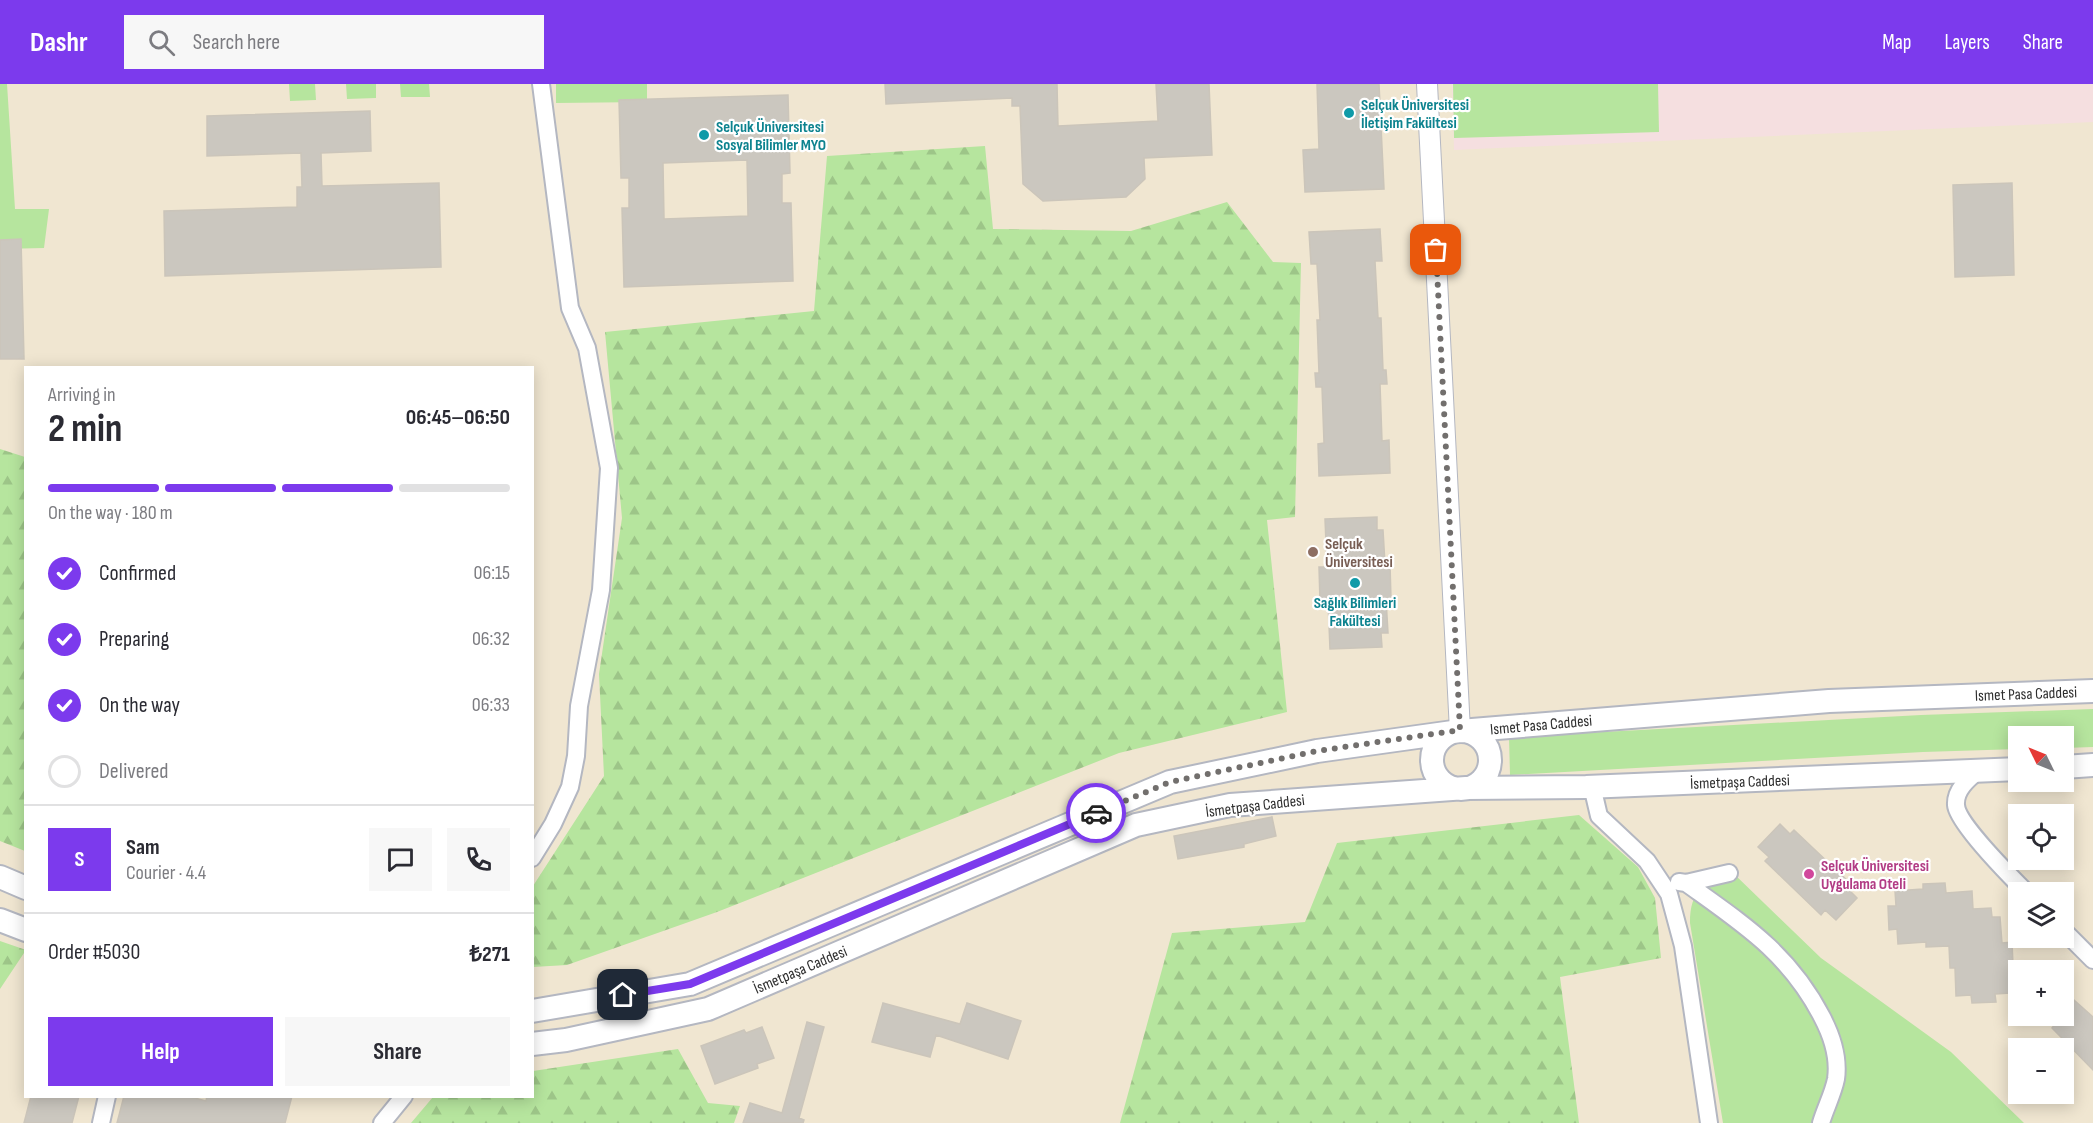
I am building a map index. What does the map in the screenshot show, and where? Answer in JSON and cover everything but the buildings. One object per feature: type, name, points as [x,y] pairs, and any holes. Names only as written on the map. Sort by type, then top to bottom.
[{"type":"main road","name":"Ismet Pasa Caddesi","points":[[534,1011],[690,984],[1170,782],[1317,751],[1460,730],[1829,701],[2093,691]]},
{"type":"main road","points":[[1460,730],[1478,736],[1485,743],[1490,761],[1483,779],[1466,788],[1447,786],[1434,772],[1432,763],[1436,744],[1442,737],[1460,730]]},
{"type":"main road","points":[[2074,766],[2093,765]]},
{"type":"main road","name":"İsmetpaşa Caddesi","points":[[534,1044],[566,1040],[708,1009],[1136,825],[1230,805],[1466,788],[1592,786],[2008,770]]},
{"type":"main road","points":[[0,877],[24,887]]},
{"type":"main road","points":[[0,920],[24,929]]},
{"type":"street","points":[[534,855],[553,824],[570,787],[576,756],[579,706],[601,590],[609,468],[587,348],[570,308],[541,84]]},
{"type":"street","points":[[1427,84],[1460,730]]},
{"type":"street","points":[[1978,771],[1962,785],[1956,804],[1962,821],[2017,882]]},
{"type":"street","points":[[1592,786],[1599,816],[1647,861],[1669,894],[1679,927],[1709,1123]]},
{"type":"street","points":[[1686,883],[1729,873]]},
{"type":"street","points":[[1658,877],[1686,883],[1766,943],[1807,988],[1826,1025],[1836,1053],[1836,1080],[1821,1123]]},
{"type":"street","points":[[2074,941],[2093,960]]},
{"type":"street","points":[[101,1123],[107,1098]]},
{"type":"street","points":[[382,1123],[402,1098]]},
{"type":"shaded area","name":"Selçuk Üniversitesi","points":[[0,84],[2093,84],[2093,1123],[0,1123]]},
{"type":"shaded area","points":[[1452,84],[2093,84],[2093,122],[1454,150]]},
{"type":"green space","points":[[0,84],[7,84],[15,209],[49,209],[44,248],[0,249]]},
{"type":"green space","points":[[289,84],[315,84],[316,100],[290,101]]},
{"type":"green space","points":[[346,84],[376,84],[376,98],[347,99]]},
{"type":"green space","points":[[400,84],[429,84],[430,97],[401,97]]},
{"type":"green space","points":[[556,84],[647,84],[647,102],[556,103]]},
{"type":"green space","points":[[1453,84],[1658,84],[1659,132],[1454,138]]},
{"type":"green space","points":[[985,146],[993,229],[1131,231],[1227,202],[1273,262],[1301,263],[1295,517],[1267,520],[1287,712],[1119,753],[717,912],[567,965],[534,967],[534,884],[604,776],[599,674],[622,518],[605,332],[814,311],[827,156]]},
{"type":"green space","points":[[0,449],[24,457],[24,851],[0,841]]},
{"type":"green space","points":[[2093,709],[2093,747],[2074,748],[2074,726],[2008,726],[2008,749],[1510,775],[1509,737],[1921,715]]},
{"type":"green space","points":[[1579,815],[1638,867],[1655,898],[1661,958],[1560,977],[1579,1123],[1120,1123],[1172,933],[1305,922],[1337,843]]},
{"type":"green space","points":[[1732,872],[1821,958],[1951,1052],[2024,1123],[1723,1123],[1690,923],[1693,903],[1700,890]]},
{"type":"green space","points":[[0,941],[24,949],[24,953],[0,989]]},
{"type":"green space","points":[[678,1049],[708,1103],[740,1106],[734,1123],[411,1123],[432,1098],[534,1098],[534,1071]]},
{"type":"way so far","points":[[1096,813],[1170,782],[1317,751],[1460,730],[1436,250]]},
{"type":"place","name":"Selçuk Üniversitesi İletişim Fakültesi","points":[[1349,113]]},
{"type":"place","name":"Selçuk Üniversitesi Sosyal Bilimler MYO","points":[[704,135]]},
{"type":"place","name":"Selçuk Üniversitesi","points":[[1313,552]]},
{"type":"place","name":"Sağlık Bilimleri Fakültesi","points":[[1355,583]]},
{"type":"place","name":"Selçuk Üniversitesi Uygulama Oteli","points":[[1809,874]]},
{"type":"route","points":[[623,995],[690,984],[1096,813]]}]
